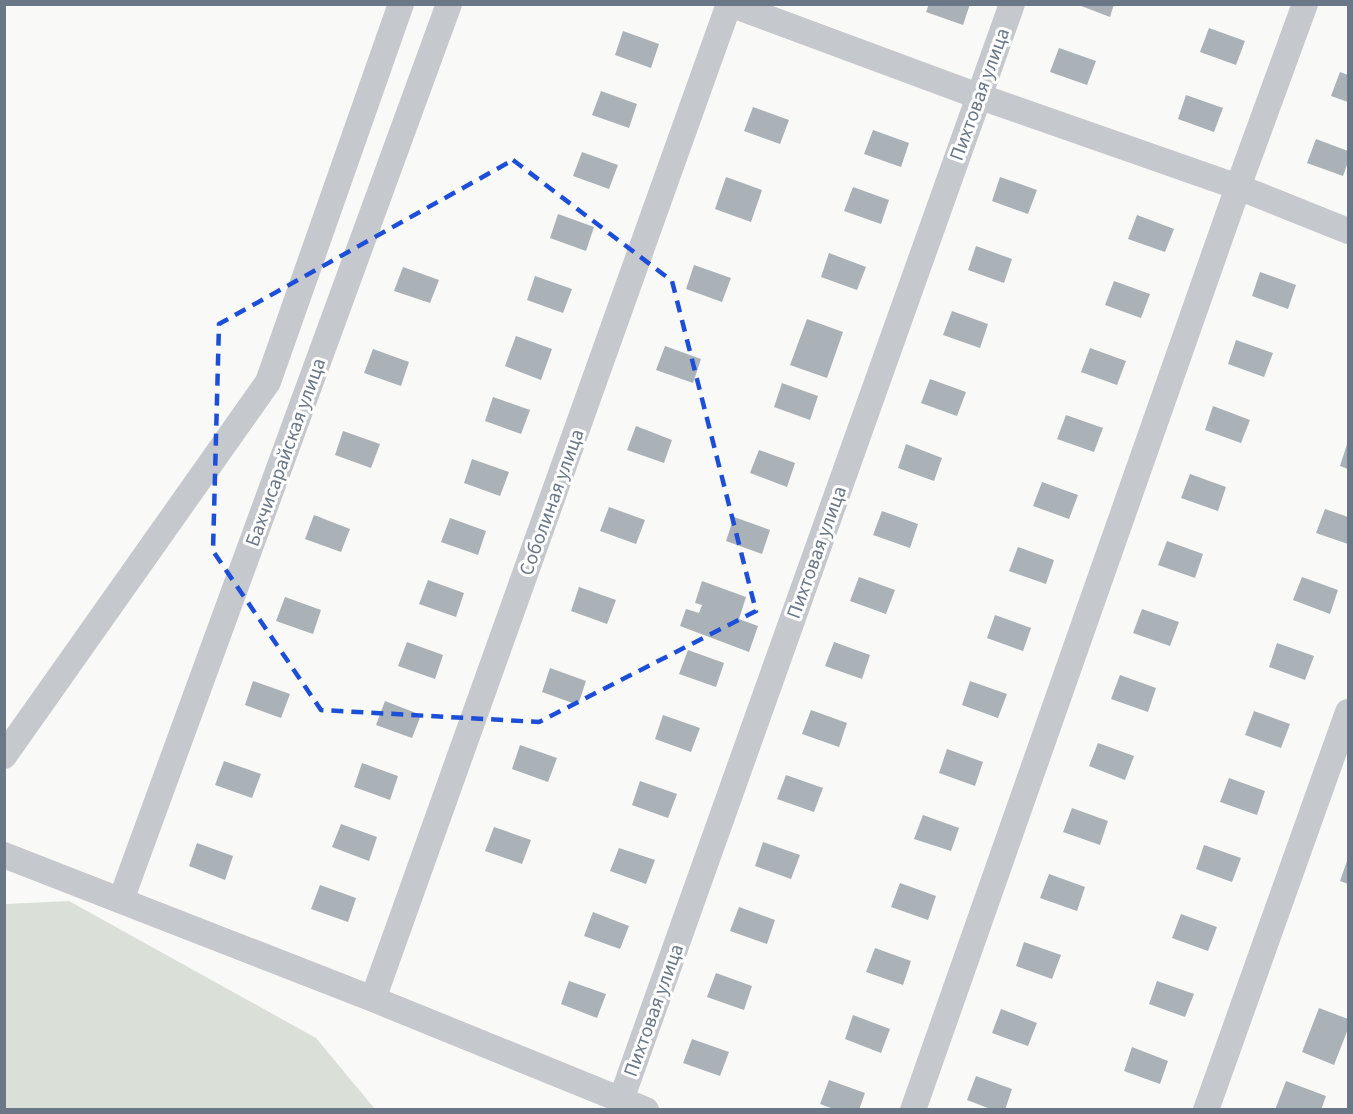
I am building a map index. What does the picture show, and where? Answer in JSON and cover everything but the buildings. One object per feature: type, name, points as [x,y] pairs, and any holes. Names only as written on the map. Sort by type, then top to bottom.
[{"type":"street","points":[[4,756],[268,382],[401,4]]},
{"type":"street","name":"Бахчисарайская улица","points":[[121,900],[449,4]]},
{"type":"street","points":[[730,4],[978,96],[1238,188],[1348,231]]},
{"type":"street","name":"Соболиная улица","points":[[374,999],[730,4]]},
{"type":"street","name":"Пихтовая улица","points":[[621,1100],[1012,4]]},
{"type":"street","points":[[913,1110],[1305,4]]},
{"type":"street","points":[[1206,1110],[1348,712]]},
{"type":"street","points":[[4,855],[374,999],[645,1110]]},
{"type":"highlighted area","points":[[513,160],[672,281],[756,611],[539,722],[321,710],[213,551],[219,324]]},
{"type":"shaded area","points":[[69,901],[316,1038],[375,1109],[5,1109],[5,904]]}]
